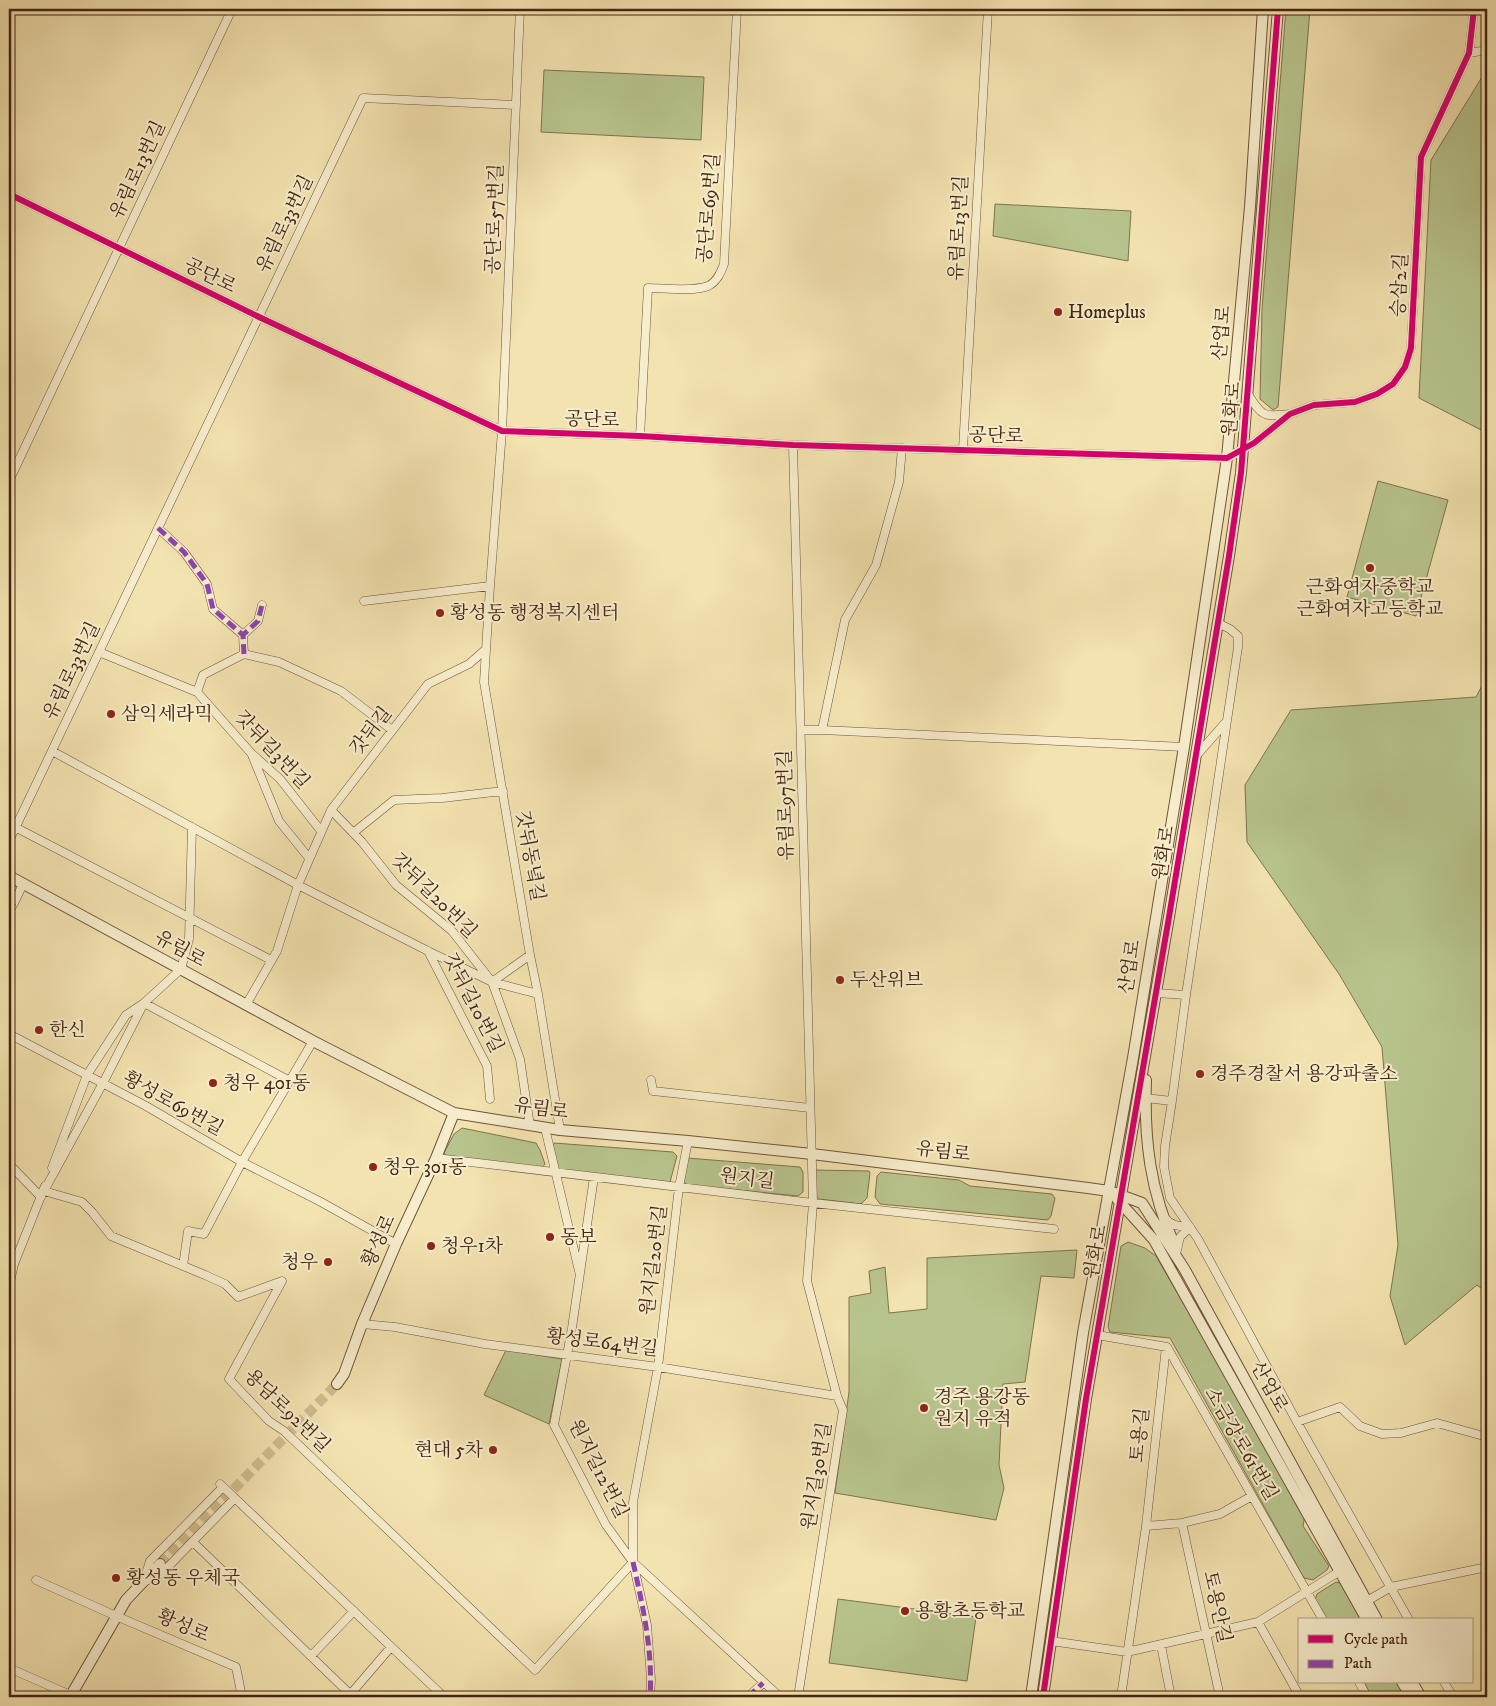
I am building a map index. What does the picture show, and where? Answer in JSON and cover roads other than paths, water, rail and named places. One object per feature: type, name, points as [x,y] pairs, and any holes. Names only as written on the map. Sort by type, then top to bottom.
[{"type":"street","name":"유림로13번길","points":[[9,481],[232,9]]},
{"type":"street","name":"공단로57번길","points":[[502,431],[520,9]]},
{"type":"street","name":"공단로69번길","points":[[640,436],[648,288],[694,288],[708,286],[719,276],[724,264],[737,9]]},
{"type":"street","name":"유림로13번길","points":[[963,449],[988,9]]},
{"type":"street","name":"산업로","points":[[1263,9],[1250,216],[1227,458],[1184,747],[1109,1191],[1120,1199],[1154,1240],[1366,1618]]},
{"type":"street","name":"원화로","points":[[1044,1697],[1086,1399],[1150,1030],[1230,547],[1248,394],[1278,9]]},
{"type":"street","name":"승삼2길","points":[[1227,458],[1254,443],[1290,414],[1314,405],[1355,402],[1378,394],[1393,384],[1405,367],[1411,348],[1421,157],[1469,53],[1474,9]]},
{"type":"street","points":[[1469,53],[1487,50]]},
{"type":"street","name":"유림로33번길","points":[[9,841],[12,825],[52,751],[364,98],[516,105]]},
{"type":"street","name":"공단로","points":[[9,194],[259,317],[502,431],[640,436],[793,445],[1227,458]]},
{"type":"street","points":[[1248,394],[1258,410],[1269,417],[1290,414]]},
{"type":"street","name":"갓뒤동녘길","points":[[502,431],[484,682],[560,1130]]},
{"type":"street","points":[[793,445],[801,730]]},
{"type":"street","points":[[822,730],[845,620],[876,565],[899,482],[902,448]]},
{"type":"street","points":[[158,528],[184,552],[207,584],[213,609],[243,635],[244,654]]},
{"type":"street","points":[[364,601],[490,586]]},
{"type":"street","points":[[243,635],[258,620],[262,605]]},
{"type":"street","points":[[1218,623],[1230,629],[1238,636],[1238,647],[1186,996],[1165,1146],[1164,1168],[1170,1198],[1198,1239],[1297,1422],[1408,1618]]},
{"type":"street","name":"갓뒤길","points":[[246,1005],[277,951],[298,885],[330,810],[428,684],[469,664],[485,650]]},
{"type":"street","name":"갓뒤길3번길","points":[[99,652],[197,692],[252,753],[280,779],[321,831]]},
{"type":"street","points":[[197,692],[203,675],[244,654],[279,662],[341,691],[392,730]]},
{"type":"street","points":[[1196,756],[1227,722]]},
{"type":"street","name":"유림로97번길","points":[[812,1154],[801,730],[1184,747]]},
{"type":"street","points":[[52,751],[298,885],[428,951],[492,982],[538,994]]},
{"type":"street","points":[[252,753],[279,821],[309,858]]},
{"type":"street","points":[[354,833],[394,800],[442,798],[502,791]]},
{"type":"street","name":"갓뒤길20번길","points":[[330,810],[362,842],[396,885],[452,931],[492,982],[520,1059],[530,1126]]},
{"type":"street","points":[[12,825],[271,960]]},
{"type":"street","points":[[9,1287],[14,1264],[87,1075],[126,1015],[144,1003],[181,969],[189,939],[192,827]]},
{"type":"street","name":"유림로","points":[[9,876],[313,1041],[454,1113],[560,1130],[812,1154],[1109,1191]]},
{"type":"street","points":[[9,912],[12,901],[22,884]]},
{"type":"street","name":"갓뒤길10번길","points":[[428,951],[487,1066],[490,1099]]},
{"type":"street","points":[[492,982],[530,955]]},
{"type":"street","points":[[1156,993],[1186,996]]},
{"type":"street","points":[[144,1003],[290,1080]]},
{"type":"street","points":[[42,1194],[144,1003]]},
{"type":"street","points":[[1150,1030],[1145,1126],[1148,1157],[1162,1215],[1185,1270]]},
{"type":"street","name":"황성로69번길","points":[[9,1034],[146,1106],[242,1162],[321,1202],[396,1244]]},
{"type":"street","points":[[183,1266],[188,1230],[204,1234],[242,1162],[313,1041]]},
{"type":"street","points":[[651,1080],[653,1091],[810,1108]]},
{"type":"street","points":[[1146,1098],[1172,1101]]},
{"type":"street","name":"황성로","points":[[337,1384],[344,1374],[362,1324],[454,1113]]},
{"type":"street","points":[[545,1128],[580,1276]]},
{"type":"street","name":"원지길20번길","points":[[634,1562],[633,1502],[658,1367],[679,1187],[688,1141]]},
{"type":"street","name":"원지길30번길","points":[[798,1697],[843,1410],[837,1396],[807,1281],[813,1203],[812,1154]]},
{"type":"street","name":"원지길","points":[[436,1158],[813,1203],[1054,1228]]},
{"type":"street","name":"용담로92번길","points":[[9,1164],[42,1194],[82,1202],[110,1236],[225,1284],[238,1297],[282,1281],[229,1379],[269,1421],[291,1438],[535,1670],[634,1562]]},
{"type":"street","name":"원지길12번길","points":[[594,1177],[580,1276],[554,1425],[606,1525],[634,1562],[780,1697]]},
{"type":"street","name":"원화로","points":[[1031,1697],[1083,1333],[1109,1191]]},
{"type":"street","name":"산업로","points":[[1120,1199],[1142,1203],[1185,1270],[1376,1618]]},
{"type":"street","points":[[1162,1215],[1168,1222],[1176,1226],[1190,1227]]},
{"type":"street","points":[[1178,1250],[1180,1237],[1190,1227]]},
{"type":"street","name":"황성로64번길","points":[[362,1324],[395,1327],[486,1344],[658,1367],[837,1396]]},
{"type":"street","points":[[1097,1335],[1166,1347]]},
{"type":"street","name":"소금강로61번길","points":[[1166,1347],[1322,1618]]},
{"type":"street","name":"토용길","points":[[1121,1697],[1146,1526],[1166,1347]]},
{"type":"street","points":[[1297,1422],[1340,1407],[1360,1426],[1382,1434],[1401,1433],[1437,1423],[1487,1437]]},
{"type":"street","points":[[143,1582],[150,1561],[221,1485],[444,1697]]},
{"type":"street","points":[[1146,1526],[1182,1523],[1220,1514],[1252,1496]]},
{"type":"street","points":[[143,1582],[161,1574],[235,1498]]},
{"type":"street","name":"토용안길","points":[[1182,1523],[1220,1697]]},
{"type":"street","points":[[193,1542],[350,1696],[392,1647]]},
{"type":"street","name":"원지길12번길","points":[[634,1562],[647,1625],[651,1679],[650,1697]]},
{"type":"street","points":[[9,1668],[72,1697],[126,1600],[160,1564]]},
{"type":"street","points":[[1367,1601],[1391,1587],[1487,1567]]},
{"type":"street","points":[[1051,1641],[1128,1652],[1258,1622],[1340,1571]]},
{"type":"street","name":"황성로","points":[[36,1580],[236,1668],[242,1697]]},
{"type":"street","points":[[311,1656],[354,1611]]},
{"type":"street","points":[[1258,1622],[1300,1697]]},
{"type":"street","points":[[1161,1645],[1171,1697]]},
{"type":"street","points":[[748,1697],[763,1683]]},
{"type":"street","points":[[1359,1684],[1367,1697]]},
{"type":"street","points":[[1403,1684],[1411,1697]]},
{"type":"street","points":[[1413,1684],[1421,1697]]},
{"type":"street","points":[[1445,1684],[1453,1697]]},
{"type":"tunnel","points":[[160,1564],[337,1384]]},
{"type":"place","name":"Homeplus","points":[[1058,312]]},
{"type":"place","name":"근화여자중학교 근화여자고등학교","points":[[1370,568]]},
{"type":"place","name":"황성동 행정복지센터","points":[[440,613]]},
{"type":"place","name":"삼익세라믹","points":[[111,714]]},
{"type":"place","name":"두산위브","points":[[840,980]]},
{"type":"place","name":"한신","points":[[39,1030]]},
{"type":"place","name":"경주경찰서 용강파출소","points":[[1200,1074]]},
{"type":"place","name":"청우 401동","points":[[213,1083]]},
{"type":"place","name":"청우 301동","points":[[373,1167]]},
{"type":"place","name":"동보","points":[[550,1237]]},
{"type":"place","name":"청우1차","points":[[431,1246]]},
{"type":"place","name":"청우","points":[[328,1262]]},
{"type":"place","name":"경주 용강동 원지 유적","points":[[924,1408]]},
{"type":"place","name":"현대 5차","points":[[493,1450]]},
{"type":"place","name":"황성동 우체국","points":[[116,1578]]},
{"type":"place","name":"용황초등학교","points":[[905,1611]]}]
